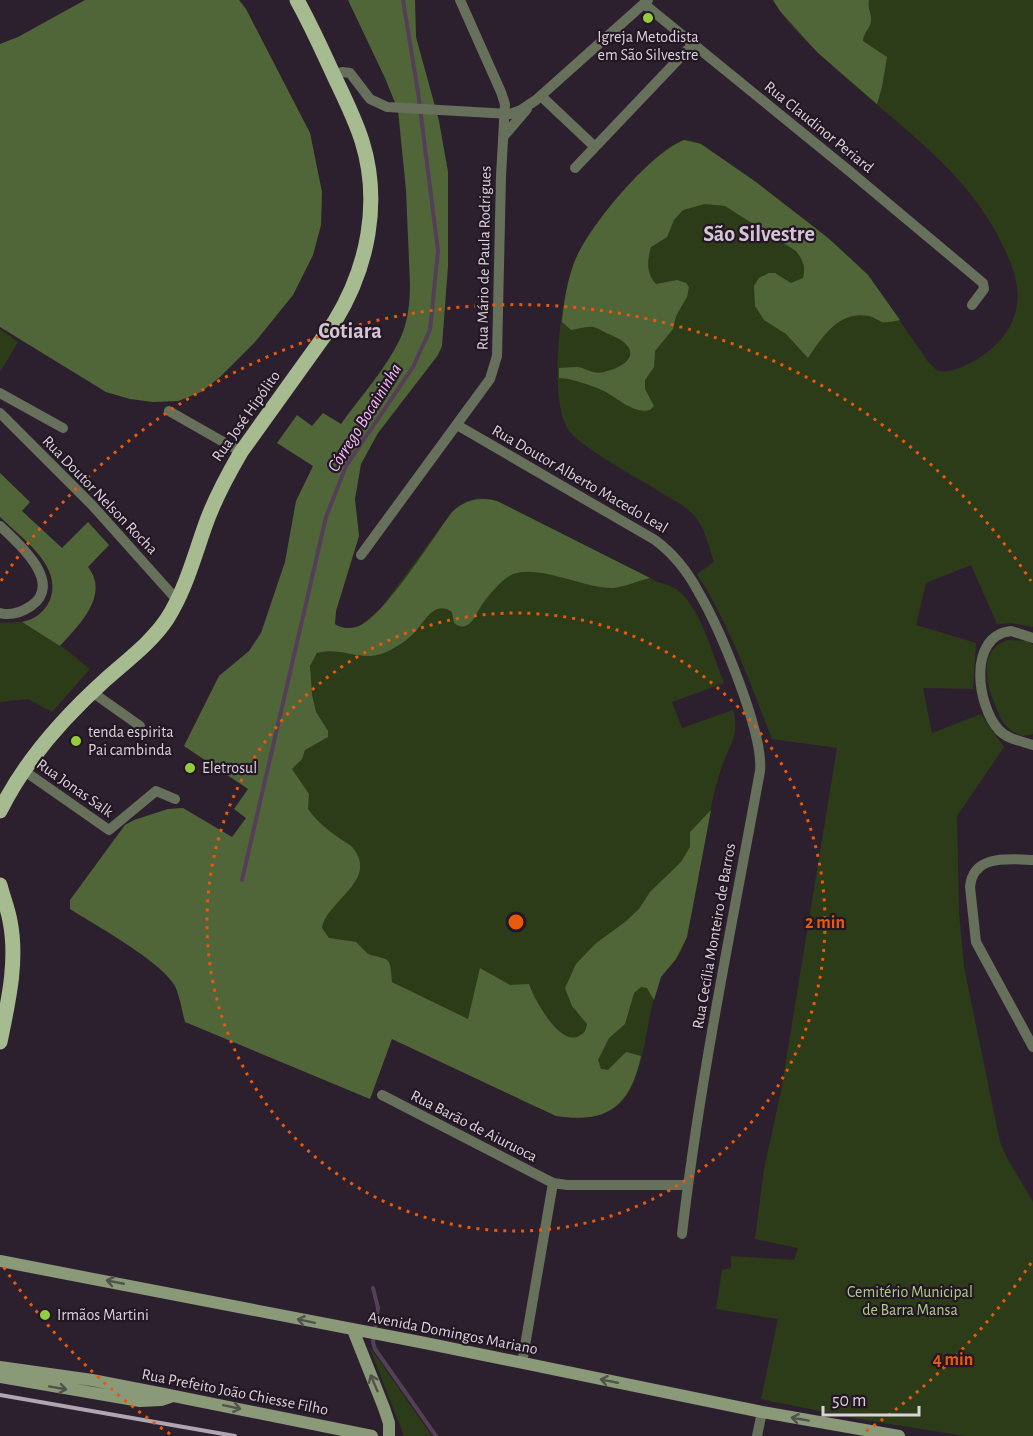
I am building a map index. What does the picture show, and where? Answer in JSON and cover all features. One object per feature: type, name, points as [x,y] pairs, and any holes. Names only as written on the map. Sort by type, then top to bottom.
[{"type":"main road","name":"Rua José Hipólito","points":[[2,803],[23,770],[53,731],[160,628],[177,600],[227,475],[335,321],[353,289],[364,258],[370,219],[368,167],[354,119],[297,0]]},
{"type":"main road","points":[[0,885],[13,942],[0,1042]]},
{"type":"main road","name":"Avenida Domingos Mariano","points":[[0,1261],[156,1290],[762,1412],[899,1436]]},
{"type":"main road","points":[[358,1332],[389,1423],[389,1436]]},
{"type":"main road","points":[[2,1368],[140,1401],[161,1400],[175,1396]]},
{"type":"main road","name":"Rua Prefeito João Chiesse Filho","points":[[2,1368],[73,1374],[92,1380],[372,1436]]},
{"type":"street","name":"Rua Mário de Paula Rodrigues","points":[[361,555],[490,379],[497,356],[504,100],[460,0]]},
{"type":"street","points":[[503,137],[512,124],[538,98],[646,2]]},
{"type":"street","name":"Rua Claudinor Periard","points":[[646,2],[692,45],[848,170],[974,276],[984,286],[972,305]]},
{"type":"street","points":[[575,168],[692,45]]},
{"type":"street","points":[[334,76],[348,73],[370,99],[381,105],[399,108],[504,115],[521,110],[538,98]]},
{"type":"street","points":[[538,98],[595,147]]},
{"type":"street","points":[[0,393],[63,428]]},
{"type":"street","points":[[169,411],[241,452]]},
{"type":"street","name":"Rua Doutor Nelson Rocha","points":[[0,413],[92,505],[177,600]]},
{"type":"street","name":"Rua Doutor Alberto Macedo Leal","points":[[457,425],[669,550],[704,601],[743,695]]},
{"type":"street","points":[[0,526],[31,558],[38,568],[44,587],[38,601],[31,606],[14,614],[0,613]]},
{"type":"street","points":[[1033,639],[1011,631],[999,634],[985,650],[980,676],[984,701],[999,730],[1011,738],[1033,745]]},
{"type":"street","points":[[92,692],[140,726]]},
{"type":"street","name":"Rua Cecília Monteiro de Barros","points":[[682,1234],[721,975],[761,762],[753,723],[743,695]]},
{"type":"street","name":"Rua Jonas Salk","points":[[23,770],[109,830],[156,791],[176,799]]},
{"type":"street","points":[[1033,860],[1000,858],[989,861],[976,871],[971,879],[970,887],[976,942],[1033,1047]]},
{"type":"street","name":"Rua Barão de Aiuruoca","points":[[382,1095],[553,1183]]},
{"type":"street","points":[[522,1363],[553,1183],[688,1185]]},
{"type":"street","points":[[757,1436],[762,1412]]},
{"type":"green space","points":[[85,0],[239,0],[246,9],[310,133],[322,192],[321,225],[313,255],[293,295],[255,342],[220,377],[201,392],[178,401],[153,402],[130,399],[106,392],[0,327],[0,44],[18,37]]},
{"type":"green space","points":[[348,0],[415,0],[416,37],[439,121],[448,172],[448,266],[442,346],[438,355],[378,433],[361,464],[355,499],[359,536],[336,611],[335,624],[344,628],[355,627],[371,618],[396,591],[452,512],[467,502],[479,499],[497,501],[650,578],[614,588],[589,585],[547,574],[522,572],[507,577],[498,585],[473,620],[466,626],[454,623],[452,612],[439,609],[430,614],[407,640],[383,653],[364,656],[327,651],[317,653],[310,666],[312,695],[316,712],[328,731],[328,737],[305,750],[302,759],[292,769],[309,794],[308,809],[337,837],[351,845],[359,860],[360,871],[356,881],[326,918],[322,928],[329,938],[356,942],[368,954],[388,960],[392,982],[468,1019],[480,968],[510,985],[529,984],[542,1010],[556,1028],[572,1038],[579,1036],[585,1031],[587,1024],[572,1006],[565,988],[576,964],[595,944],[639,909],[650,892],[681,862],[690,847],[690,832],[711,810],[687,937],[676,959],[661,977],[654,1000],[647,988],[641,987],[634,993],[625,1024],[609,1038],[598,1060],[601,1069],[608,1070],[626,1052],[641,1056],[636,1073],[630,1088],[614,1108],[590,1117],[556,1116],[392,1039],[370,1099],[185,1022],[177,990],[167,976],[127,944],[70,909],[70,900],[125,825],[134,820],[168,809],[183,808],[232,837],[246,818],[234,809],[248,789],[184,746],[219,676],[249,651],[261,633],[285,562],[296,501],[313,466],[277,443],[297,415],[312,426],[323,413],[341,424],[387,361],[405,326],[410,284],[406,190],[398,110]]},
{"type":"green space","name":"Cemitério Municipal de Barra Mansa","points":[[773,0],[1033,0],[1033,627],[1012,623],[997,624],[971,565],[926,583],[916,625],[976,643],[973,689],[923,688],[932,733],[981,714],[1004,747],[957,816],[959,913],[964,967],[1000,1142],[1033,1202],[1033,1436],[965,1436],[859,1419],[761,1399],[778,1319],[716,1309],[722,1270],[731,1268],[731,1256],[794,1260],[798,1248],[755,1239],[764,1169],[781,1091],[837,748],[772,739],[720,613],[697,574],[714,562],[697,519],[683,506],[580,441],[571,433],[563,419],[559,399],[558,348],[570,276],[575,260],[586,240],[613,204],[646,167],[668,148],[688,140],[701,144],[766,190],[849,256],[868,275],[935,369],[948,371],[962,367],[981,357],[998,343],[1015,316],[1018,296],[1012,267],[996,232],[980,206],[960,182],[917,139],[810,45],[790,24]]},
{"type":"green space","points":[[773,0],[869,0],[871,21],[863,41],[887,57],[877,104],[817,52]]},
{"type":"green space","points":[[684,140],[701,144],[756,182],[828,238],[868,275],[900,320],[882,322],[869,316],[849,317],[832,327],[808,358],[786,334],[764,320],[755,306],[754,286],[759,278],[775,273],[791,283],[803,278],[804,267],[796,251],[725,206],[705,204],[683,210],[674,220],[667,237],[651,247],[649,271],[656,284],[677,280],[686,283],[689,287],[687,297],[676,316],[673,329],[655,351],[654,367],[645,380],[645,389],[654,406],[650,410],[638,410],[599,389],[559,378],[559,368],[577,367],[604,372],[622,365],[630,356],[627,345],[611,335],[594,327],[571,330],[562,322],[569,277],[581,248],[605,212],[654,160]]},
{"type":"green space","points":[[0,329],[18,342],[0,372]]},
{"type":"green space","points":[[0,473],[30,502],[22,511],[62,548],[88,522],[109,545],[88,567],[96,588],[94,599],[83,619],[60,646],[22,622],[37,616],[46,608],[52,591],[51,578],[47,566],[39,555],[0,517]]},
{"type":"green space","points":[[479,498],[497,501],[680,592],[702,625],[724,683],[672,702],[682,728],[733,710],[735,719],[735,733],[722,766],[711,807],[685,941],[678,957],[659,981],[640,1065],[628,1094],[607,1112],[595,1116],[570,1117],[520,1100],[504,1048],[488,1029],[408,990],[346,956],[262,874],[304,687],[312,661],[318,653],[360,626],[380,609],[452,512],[465,502]]},
{"type":"green space","points":[[22,622],[65,649],[90,669],[52,712],[28,699],[0,702],[0,623]]},
{"type":"green space","points":[[1008,640],[1027,641],[1033,645],[1033,734],[1022,736],[1006,726],[990,691],[987,674],[989,657],[999,644]]},
{"type":"green space","points":[[369,1346],[432,1436],[404,1436]]},
{"type":"waterway","name":"Córrego Bocaininha","points":[[242,880],[326,517],[346,466],[413,367],[430,330],[438,251],[418,92],[403,0]]},
{"type":"waterway","points":[[373,1288],[378,1308],[373,1342],[375,1349],[436,1436]]},
{"type":"railway","points":[[0,1395],[235,1436]]},
{"type":"place","name":"Igreja Metodista em São Silvestre","points":[[648,18]]},
{"type":"place","name":"tenda espirita Pai cambinda","points":[[76,741]]},
{"type":"place","name":"Eletrosul","points":[[190,768]]},
{"type":"place","name":"Irmãos Martini","points":[[45,1315]]},
{"type":"district","name":"São Silvestre","points":[[759,234]]},
{"type":"district","name":"Cotiara","points":[[350,331]]}]
